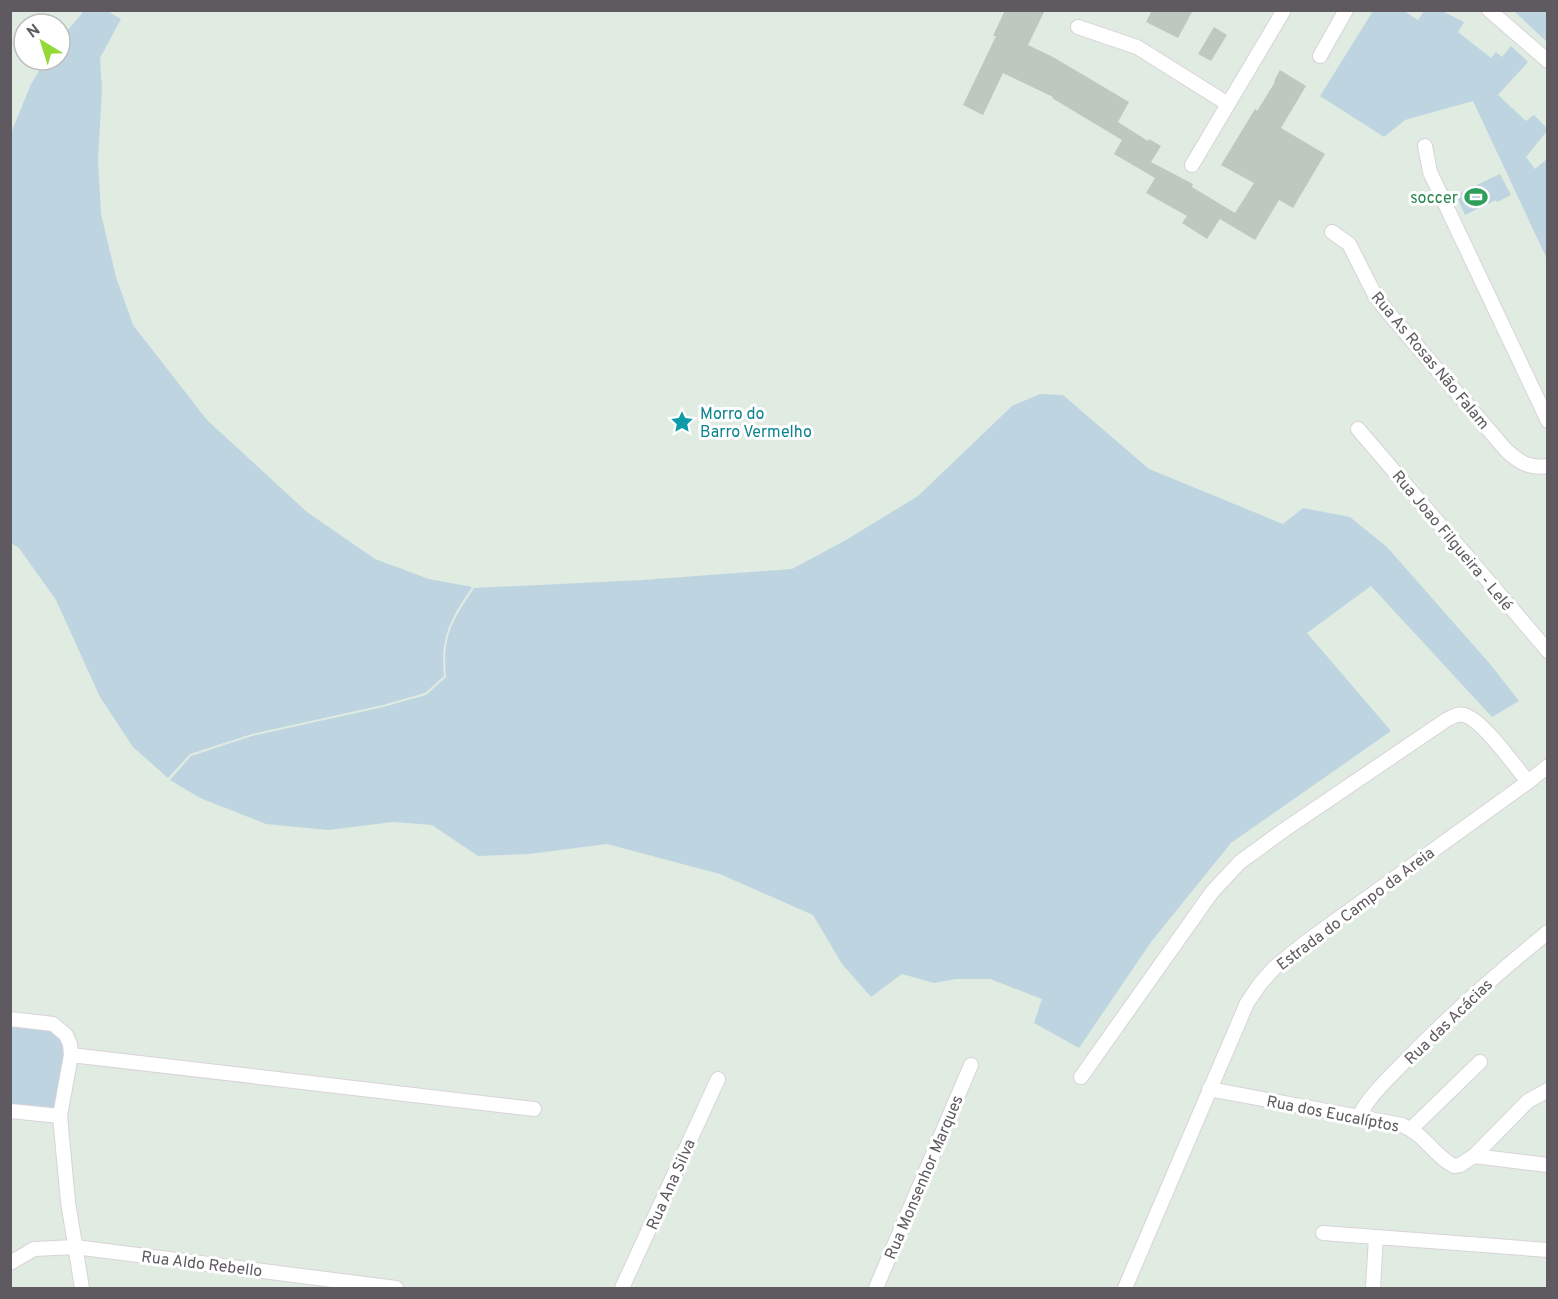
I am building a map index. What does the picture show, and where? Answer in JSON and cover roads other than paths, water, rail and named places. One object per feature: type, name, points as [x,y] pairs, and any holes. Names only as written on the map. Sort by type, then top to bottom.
[{"type":"street","points":[[1192,165],[1284,10]]},
{"type":"street","points":[[1320,56],[1346,10]]},
{"type":"street","points":[[1489,10],[1548,61]]},
{"type":"street","points":[[1078,27],[1137,47],[1228,104]]},
{"type":"street","points":[[1425,146],[1430,172],[1548,421]]},
{"type":"street","name":"Rua As Rosas Não Falam","points":[[1332,232],[1348,244],[1376,297],[1387,312],[1506,450],[1516,460],[1527,466],[1537,468],[1548,466]]},
{"type":"street","name":"Rua Joao Filgueira - Lelé","points":[[1358,429],[1548,651]]},
{"type":"street","points":[[1081,1077],[1212,892],[1240,862],[1446,720],[1458,714],[1466,715],[1478,722],[1528,782]]},
{"type":"street","name":"Estrada do Campo da Areia","points":[[1125,1288],[1247,1003],[1260,984],[1275,967],[1306,942],[1548,766]]},
{"type":"street","name":"Rua das Acácias","points":[[1358,1118],[1371,1096],[1445,1021],[1486,983],[1548,932]]},
{"type":"street","points":[[10,1019],[53,1024],[60,1028],[69,1040],[71,1055],[60,1116],[68,1202],[81,1288]]},
{"type":"street","points":[[71,1055],[534,1109]]},
{"type":"street","points":[[1411,1129],[1480,1062]]},
{"type":"street","name":"Rua Monsenhor Marques","points":[[876,1288],[971,1065]]},
{"type":"street","name":"Rua Ana Silva","points":[[622,1288],[718,1079]]},
{"type":"street","name":"Rua dos Eucalíptos","points":[[1209,1089],[1402,1125],[1420,1134],[1447,1163],[1454,1166],[1474,1156],[1548,1165]]},
{"type":"street","points":[[1474,1156],[1528,1101],[1548,1090]]},
{"type":"street","points":[[10,1111],[60,1116]]},
{"type":"street","points":[[1323,1233],[1548,1250]]},
{"type":"street","points":[[1373,1288],[1376,1238]]},
{"type":"street","name":"Rua Aldo Rebello","points":[[10,1263],[34,1249],[75,1247],[396,1288]]},
{"type":"place","name":"soccer","points":[[1476,197]]},
{"type":"place","name":"Morro do Barro Vermelho","points":[[682,422]]}]
